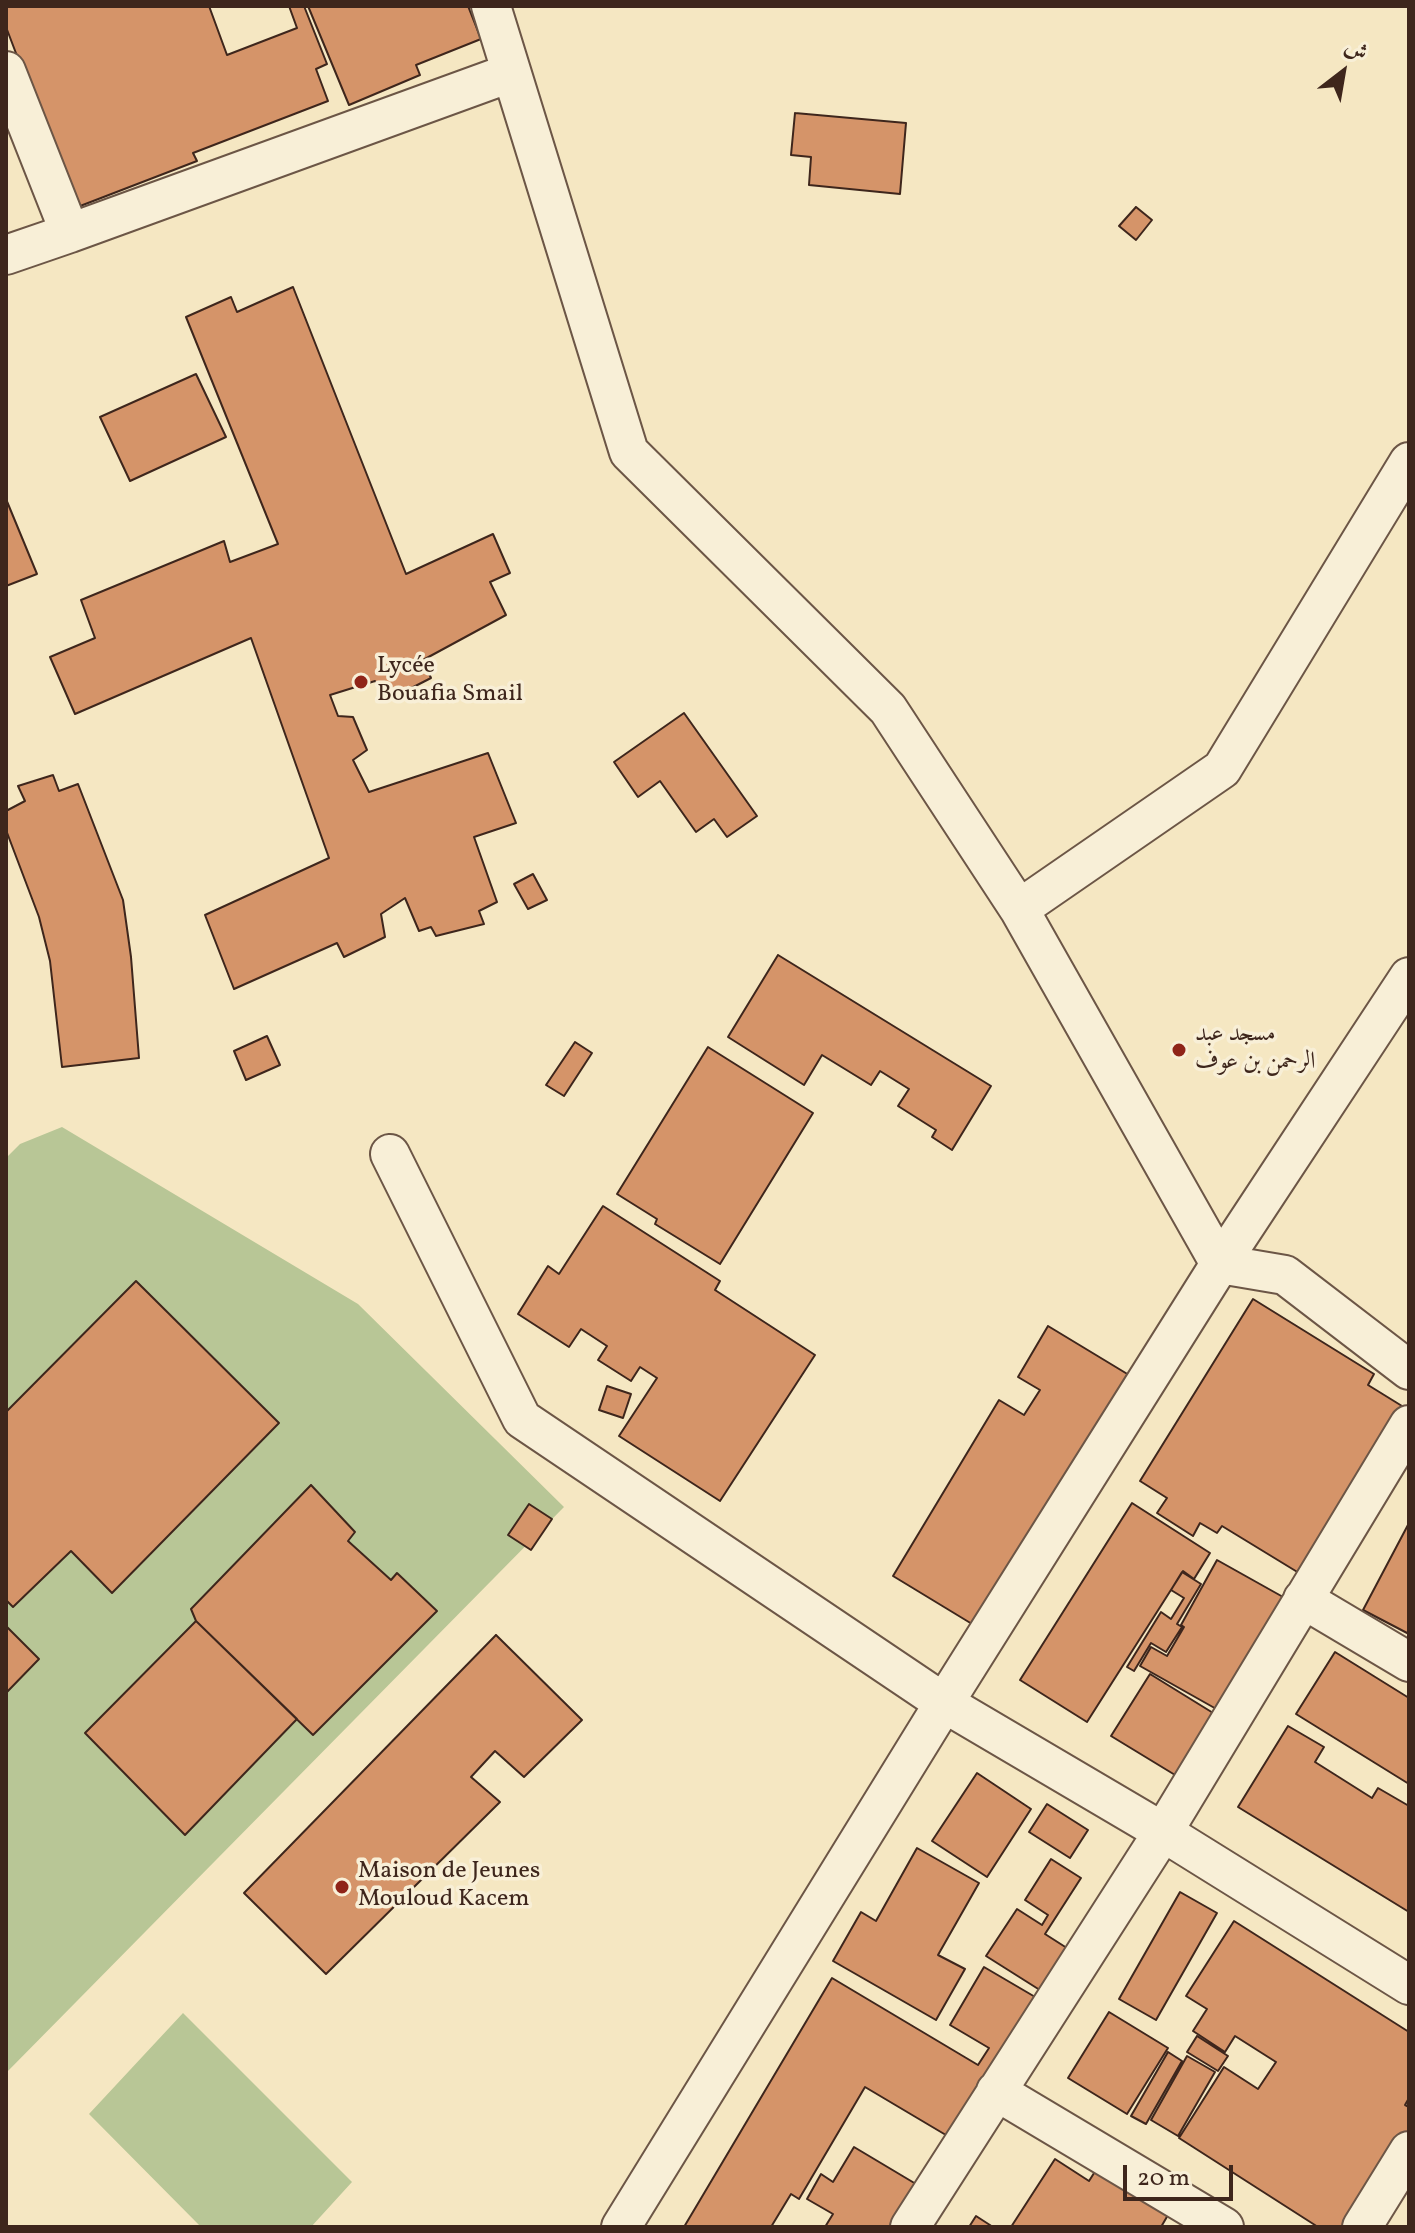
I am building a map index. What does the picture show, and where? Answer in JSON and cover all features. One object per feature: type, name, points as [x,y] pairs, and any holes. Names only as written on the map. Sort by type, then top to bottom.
[{"type":"street","points":[[491,6],[629,452],[888,709],[1019,909],[1220,1264]]},
{"type":"street","points":[[6,71],[70,233]]},
{"type":"street","points":[[6,255],[510,73]]},
{"type":"street","points":[[1019,909],[1222,769],[1409,462]]},
{"type":"street","points":[[621,2227],[944,1703],[1220,1264],[1409,977]]},
{"type":"street","points":[[390,1154],[522,1419],[944,1703],[1163,1832],[1409,1985]]},
{"type":"street","points":[[1220,1264],[1285,1275],[1409,1370]]},
{"type":"street","points":[[910,2227],[1163,1832],[1409,1425]]},
{"type":"street","points":[[1303,1599],[1409,1662]]},
{"type":"street","points":[[996,2091],[1224,2227]]},
{"type":"street","points":[[1362,2227],[1409,2151]]},
{"type":"green space","points":[[62,1127],[358,1304],[564,1507],[6,2073],[6,1158],[20,1144]]},
{"type":"green space","points":[[183,2013],[352,2182],[311,2227],[201,2227],[89,2114]]},
{"type":"building","points":[[6,6],[209,6],[227,55],[297,28],[289,6],[304,6],[327,64],[316,69],[328,101],[193,153],[197,161],[75,208],[6,27]]},
{"type":"building","points":[[308,6],[468,6],[481,39],[416,65],[420,75],[349,105]]},
{"type":"building","points":[[795,113],[906,123],[900,194],[809,185],[811,157],[791,155]]},
{"type":"building","points":[[1136,207],[1152,220],[1136,240],[1119,226]]},
{"type":"building","points":[[293,287],[406,574],[493,534],[510,573],[490,582],[506,615],[423,660],[431,678],[388,700],[375,681],[330,695],[338,716],[353,717],[367,750],[353,760],[369,792],[488,753],[516,823],[474,837],[497,902],[479,911],[484,924],[436,936],[431,927],[419,931],[405,898],[381,914],[385,937],[344,957],[337,943],[234,989],[205,915],[329,858],[251,638],[75,714],[50,657],[95,638],[81,600],[224,541],[230,562],[278,544],[186,317],[231,297],[237,312]]},
{"type":"building","points":[[196,374],[226,437],[130,481],[100,417]]},
{"type":"building","points":[[6,499],[37,574],[6,586]]},
{"type":"building","points":[[684,713],[757,816],[727,837],[714,819],[696,832],[660,781],[638,797],[614,762]]},
{"type":"building","points":[[53,775],[59,791],[78,784],[123,900],[139,1058],[62,1067],[50,961],[39,917],[6,830],[6,811],[25,801],[18,786]]},
{"type":"building","points":[[533,874],[547,900],[528,909],[514,884]]},
{"type":"building","points":[[778,955],[991,1086],[952,1150],[932,1137],[936,1130],[898,1106],[909,1089],[880,1071],[871,1085],[822,1055],[804,1085],[728,1037]]},
{"type":"building","points":[[267,1036],[280,1065],[246,1080],[234,1051]]},
{"type":"building","points":[[575,1042],[592,1053],[564,1096],[546,1085]]},
{"type":"building","points":[[708,1047],[813,1113],[720,1264],[655,1224],[657,1219],[617,1194]]},
{"type":"building","points":[[603,1206],[720,1281],[715,1290],[815,1355],[720,1501],[619,1436],[657,1378],[640,1367],[631,1381],[598,1360],[607,1346],[581,1329],[569,1347],[518,1314],[548,1266],[559,1274]]},
{"type":"building","points":[[136,1281],[279,1423],[112,1593],[71,1551],[13,1607],[6,1600],[6,1412]]},
{"type":"building","points":[[1253,1299],[1374,1374],[1368,1385],[1402,1406],[1299,1573],[1222,1526],[1217,1533],[1200,1523],[1193,1536],[1157,1513],[1167,1498],[1140,1481]]},
{"type":"building","points":[[1048,1326],[1129,1375],[977,1627],[893,1576],[999,1400],[1024,1415],[1040,1390],[1018,1377]]},
{"type":"building","points":[[607,1386],[631,1394],[623,1418],[599,1410]]},
{"type":"building","points":[[311,1485],[355,1532],[348,1541],[391,1580],[397,1573],[437,1611],[313,1735],[196,1621],[191,1609]]},
{"type":"building","points":[[1132,1503],[1210,1553],[1194,1579],[1183,1571],[1087,1722],[1020,1680]]},
{"type":"building","points":[[529,1504],[552,1519],[531,1550],[508,1535]]},
{"type":"building","points":[[1409,1523],[1409,1634],[1363,1610]]},
{"type":"building","points":[[1217,1560],[1292,1602],[1227,1715],[1140,1666],[1151,1647],[1167,1656]]},
{"type":"building","points":[[1182,1572],[1201,1584],[1177,1624],[1182,1627],[1166,1652],[1151,1643],[1134,1671],[1127,1667],[1161,1612],[1171,1619],[1184,1598],[1171,1590]]},
{"type":"building","points":[[196,1621],[297,1719],[185,1835],[85,1733]]},
{"type":"building","points":[[6,1626],[39,1659],[6,1693]]},
{"type":"building","points":[[496,1635],[582,1720],[524,1777],[495,1751],[471,1777],[500,1802],[326,1974],[244,1893]]},
{"type":"building","points":[[1335,1652],[1409,1698],[1409,1784],[1296,1714]]},
{"type":"building","points":[[1150,1674],[1218,1716],[1180,1778],[1111,1736]]},
{"type":"building","points":[[1288,1726],[1324,1747],[1315,1762],[1372,1798],[1378,1788],[1409,1806],[1409,1912],[1238,1807]]},
{"type":"building","points":[[977,1773],[1031,1809],[987,1877],[932,1841]]},
{"type":"building","points":[[1047,1804],[1088,1830],[1070,1858],[1029,1832]]},
{"type":"building","points":[[917,1848],[979,1883],[938,1955],[965,1969],[936,2020],[833,1961],[861,1912],[876,1921]]},
{"type":"building","points":[[1051,1859],[1081,1878],[1045,1934],[1070,1950],[1043,1992],[986,1956],[1017,1909],[1042,1925],[1048,1915],[1025,1900]]},
{"type":"building","points":[[1180,1892],[1217,1913],[1156,2020],[1119,1999]]},
{"type":"building","points":[[1234,1921],[1409,2032],[1409,2098],[1405,2105],[1409,2107],[1409,2142],[1346,2227],[1318,2227],[1179,2138],[1224,2067],[1258,2089],[1276,2062],[1235,2036],[1225,2052],[1193,2031],[1207,2009],[1186,1996]]},
{"type":"building","points":[[984,1967],[1042,2001],[956,2141],[865,2087],[799,2199],[791,2194],[771,2227],[684,2227],[832,1978],[978,2065],[989,2048],[950,2025]]},
{"type":"building","points":[[1109,2012],[1168,2048],[1127,2114],[1068,2078]]},
{"type":"building","points":[[1197,2036],[1228,2056],[1218,2071],[1187,2052]]},
{"type":"building","points":[[1168,2052],[1182,2061],[1146,2124],[1131,2116]]},
{"type":"building","points":[[1187,2056],[1215,2072],[1178,2136],[1151,2120]]},
{"type":"building","points":[[854,2147],[921,2187],[897,2227],[825,2227],[833,2214],[807,2199],[821,2174],[833,2182]]},
{"type":"building","points":[[1055,2159],[1089,2181],[1096,2170],[1168,2215],[1161,2227],[1011,2227]]},
{"type":"building","points":[[976,2216],[993,2227],[969,2227]]},
{"type":"place","name":"Lycée Bouafia Smail","points":[[361,682]]},
{"type":"place","name":"مسجد عبد الرحمن بن عوف","points":[[1179,1050]]},
{"type":"place","name":"Maison de Jeunes Mouloud Kacem","points":[[342,1887]]}]
